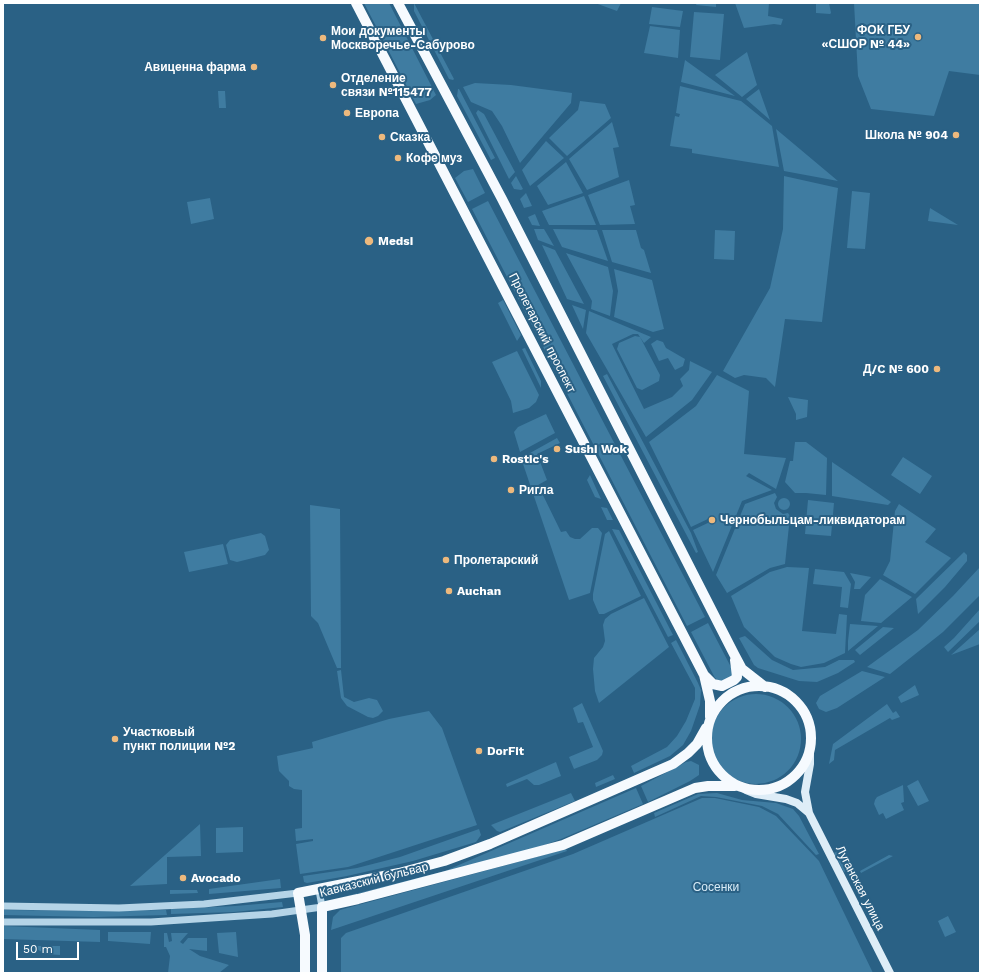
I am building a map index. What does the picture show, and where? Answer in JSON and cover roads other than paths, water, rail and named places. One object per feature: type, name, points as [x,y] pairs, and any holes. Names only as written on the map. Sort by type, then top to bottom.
[{"type":"main road","name":"Пролетарский проспект","points":[[356,3],[704,675],[710,701],[710,718]]},
{"type":"main road","name":"Пролетарский проспект","points":[[398,3],[502,198],[734,654],[742,668],[765,687]]},
{"type":"main road","name":"Пролетарский проспект","points":[[704,675],[713,684],[718,686],[722,686],[734,680],[737,673],[734,654]]},
{"type":"main road","points":[[765,687],[781,691],[797,703],[805,713],[810,730],[810,752],[800,770],[787,779],[768,788],[746,790],[735,786],[718,772],[711,759],[706,740],[706,728],[710,718],[720,704],[730,696],[746,690],[765,687]]},
{"type":"main road","name":"Кавказский бульвар","points":[[298,894],[399,874],[444,861],[490,844],[673,764],[697,744],[706,728]]},
{"type":"main road","name":"Луганская улица","points":[[810,752],[810,764],[805,792],[809,813],[890,973]]},
{"type":"main road","name":"Кавказский бульвар","points":[[322,907],[358,899],[563,845],[695,788],[708,786],[735,786]]},
{"type":"main road","name":"Луганская улица","points":[[746,790],[756,794],[786,799],[797,803],[809,813]]},
{"type":"main road","points":[[298,894],[305,935],[305,973]]},
{"type":"main road","points":[[322,907],[322,973]]},
{"type":"street","points":[[319,890],[322,907]]},
{"type":"street","name":"Кавказский бульвар","points":[[3,906],[119,908],[204,904],[298,894]]},
{"type":"street","name":"Кавказский бульвар","points":[[3,922],[151,922],[211,919],[322,907]]},
{"type":"place","name":"ФОК ГБУ «СШОР № 44»","points":[[918,37]]},
{"type":"place","name":"Мои документы Москворечье-Сабурово","points":[[323,38]]},
{"type":"place","name":"Авиценна фарма","points":[[254,67]]},
{"type":"place","name":"Отделение связи №115477","points":[[333,85]]},
{"type":"place","name":"Европа","points":[[347,113]]},
{"type":"place","name":"Школа № 904","points":[[956,135]]},
{"type":"place","name":"Сказка","points":[[382,137]]},
{"type":"place","name":"Кофе муз","points":[[398,158]]},
{"type":"place","name":"Medsi","points":[[369,241]]},
{"type":"place","name":"Д/C № 600","points":[[937,369]]},
{"type":"place","name":"Sushi Wok","points":[[557,449]]},
{"type":"place","name":"Rostic's","points":[[494,459]]},
{"type":"place","name":"Ригла","points":[[511,490]]},
{"type":"place","name":"Чернобыльцам-ликвидаторам","points":[[712,520]]},
{"type":"place","name":"Пролетарский","points":[[446,560]]},
{"type":"place","name":"Auchan","points":[[449,591]]},
{"type":"place","name":"Участковый пункт полиции №2","points":[[115,739]]},
{"type":"place","name":"DorFit","points":[[479,751]]},
{"type":"place","name":"Avocado","points":[[183,878]]},
{"type":"park label","name":"Сосенки","points":[[716,887]]}]
